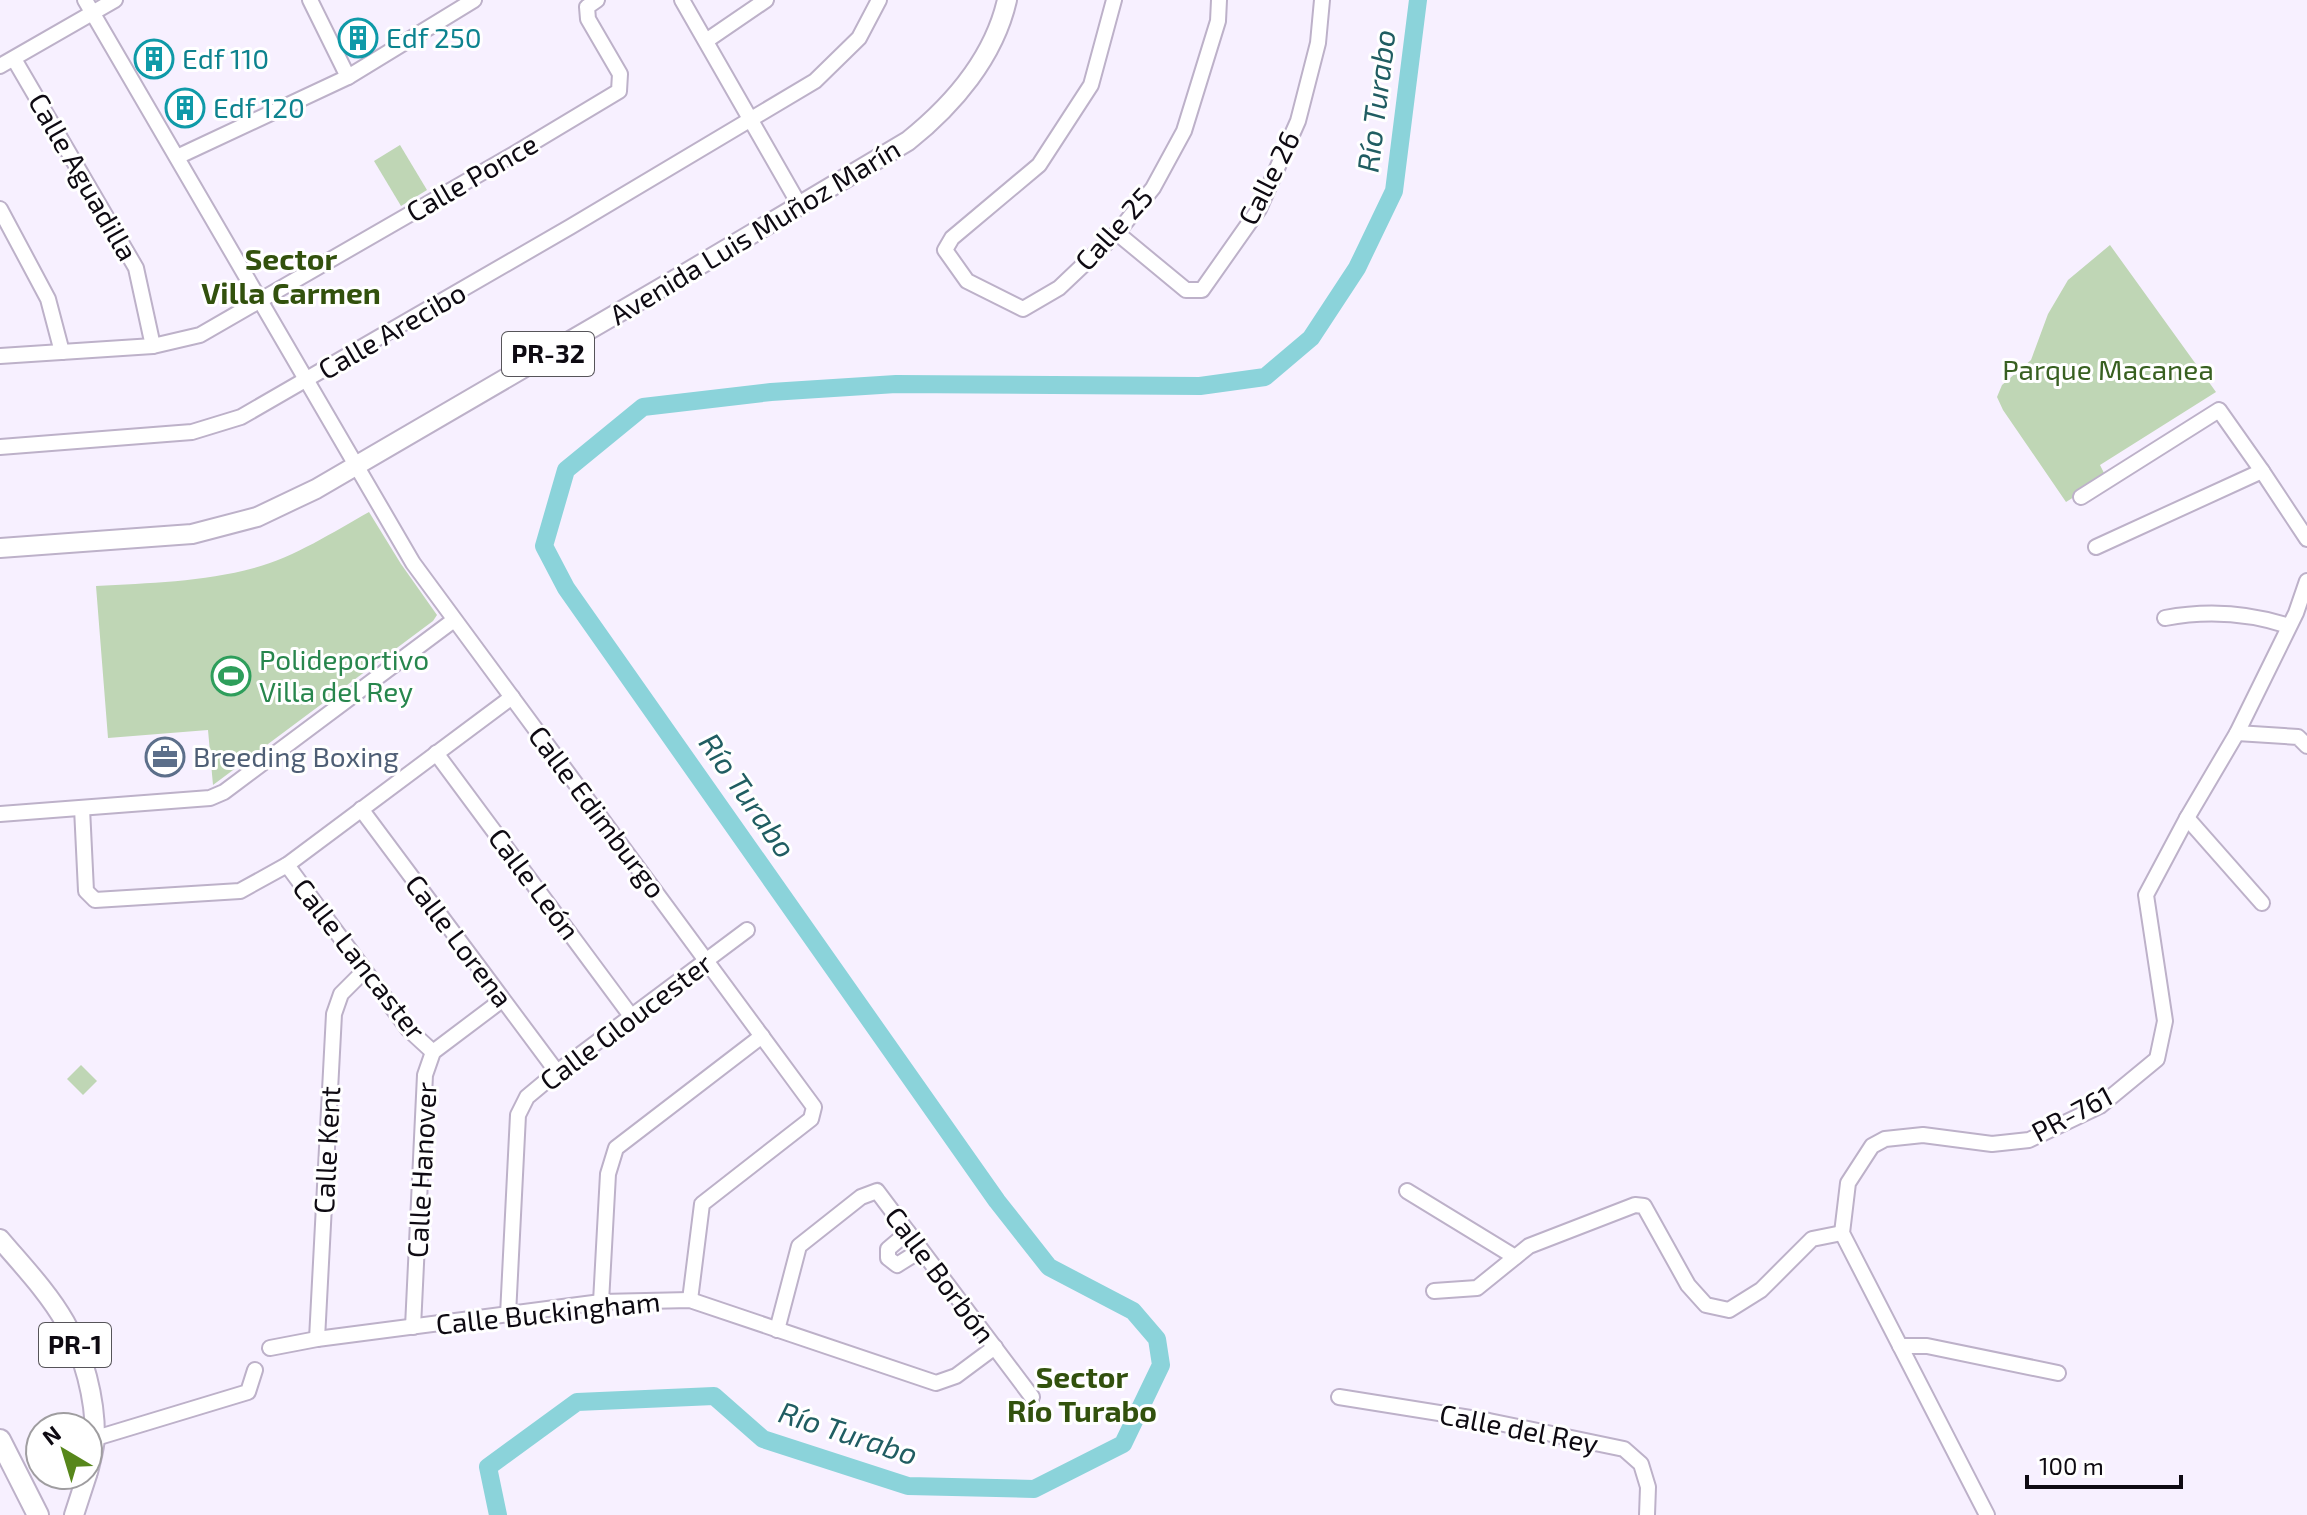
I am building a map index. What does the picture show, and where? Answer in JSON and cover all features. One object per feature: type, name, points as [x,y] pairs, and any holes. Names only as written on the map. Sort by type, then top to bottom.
[{"type":"highway","points":[[0,1440],[38,1515]]},
{"type":"main road","name":"Avenida Luis Muñoz Marín","points":[[798,202],[889,141],[934,105],[970,58],[997,0]]},
{"type":"main road","name":"Avenida Luis Muñoz Marín","points":[[0,548],[208,531],[283,506],[798,202],[890,153],[934,119],[972,75],[991,45],[1007,0]]},
{"type":"main road","name":"Avenida Luis Muñoz Marín","points":[[0,538],[211,521],[273,499],[355,461]]},
{"type":"main road","name":"PR-1","points":[[0,1239],[66,1323],[88,1378],[92,1411]]},
{"type":"main road","name":"PR-1","points":[[74,1515],[82,1491]]},
{"type":"street","points":[[0,66],[89,6],[115,0]]},
{"type":"street","points":[[310,0],[348,77]]},
{"type":"street","points":[[177,157],[348,77],[474,0]]},
{"type":"street","name":"Calle Ponce","points":[[0,356],[153,346],[200,335],[619,91],[620,74],[588,19],[587,7],[597,0]]},
{"type":"street","points":[[682,0],[798,202]]},
{"type":"street","points":[[706,41],[766,0]]},
{"type":"street","name":"Calle Arecibo","points":[[0,447],[192,432],[241,417],[815,81],[859,38],[879,0]]},
{"type":"street","name":"Calle 25","points":[[1114,0],[1091,85],[1039,165],[952,238],[945,250],[967,281],[1023,309],[1059,288],[1117,233],[1153,188],[1184,131],[1218,21],[1219,0]]},
{"type":"street","name":"Calle 26","points":[[1117,233],[1186,290],[1202,290],[1259,209],[1298,121],[1318,43],[1322,0]]},
{"type":"street","name":"Calle Edimburgo","points":[[89,6],[413,563],[814,1107],[811,1119],[702,1204],[690,1300]]},
{"type":"street","name":"Calle Aguadilla","points":[[14,59],[136,268],[153,346]]},
{"type":"street","points":[[0,209],[48,299],[62,352]]},
{"type":"street","points":[[2081,497],[2219,410],[2307,539]]},
{"type":"street","points":[[2096,547],[2262,471]]},
{"type":"street","name":"PR-761","points":[[1842,1233],[1848,1183],[1872,1146],[1885,1139],[1923,1135],[1992,1144],[2029,1140],[2100,1106],[2157,1059],[2165,1021],[2146,895],[2237,733],[2289,626],[2307,581]]},
{"type":"street","points":[[2165,618],[2184,614],[2231,613],[2289,626]]},
{"type":"street","points":[[0,814],[210,798],[224,792],[454,620]]},
{"type":"street","points":[[82,808],[86,891],[95,900],[240,891],[287,865],[512,697]]},
{"type":"street","points":[[2237,733],[2298,737],[2307,746]]},
{"type":"street","name":"Calle León","points":[[436,753],[631,1016]]},
{"type":"street","name":"Calle Lorena","points":[[361,809],[557,1072]]},
{"type":"street","points":[[2187,818],[2262,903]]},
{"type":"street","name":"Calle Lancaster","points":[[287,865],[408,1029],[433,1052]]},
{"type":"street","name":"Calle Gloucester","points":[[508,1315],[518,1115],[527,1097],[747,930]]},
{"type":"street","name":"Calle Kent","points":[[317,1339],[334,1014],[341,994],[364,971]]},
{"type":"street","name":"Calle Hanover","points":[[413,1327],[425,1075],[433,1052],[502,1000]]},
{"type":"street","points":[[601,1302],[608,1174],[616,1148],[762,1036]]},
{"type":"street","name":"Calle Borbón","points":[[777,1330],[799,1246],[861,1197],[877,1191],[1032,1397]]},
{"type":"street","points":[[1407,1191],[1515,1257]]},
{"type":"street","points":[[1434,1291],[1477,1288],[1529,1246],[1635,1205],[1644,1206],[1688,1285],[1706,1305],[1729,1310],[1761,1290],[1812,1239],[1842,1233],[1987,1515]]},
{"type":"street","points":[[908,1232],[888,1249],[888,1258],[897,1265],[921,1250]]},
{"type":"street","name":"Calle Buckingham","points":[[270,1348],[317,1339],[601,1302],[690,1300],[936,1383],[956,1376],[995,1347]]},
{"type":"street","points":[[1900,1346],[1927,1346],[2058,1373]]},
{"type":"street","points":[[104,1436],[248,1392],[255,1370]]},
{"type":"street","name":"Calle del Rey","points":[[1339,1397],[1489,1421],[1624,1449],[1641,1464],[1648,1487],[1647,1515]]},
{"type":"green space","points":[[400,145],[427,190],[401,206],[374,161]]},
{"type":"green space","name":"Parque Macanea","points":[[2110,245],[2216,392],[2100,465],[2106,477],[2066,502],[1997,397],[2002,385],[2031,360],[2048,314],[2068,280]]},
{"type":"green space","name":"Polideportivo Villa del Rey","points":[[369,512],[437,615],[433,621],[213,785],[208,730],[108,738],[96,586],[195,579],[254,568],[299,551]]},
{"type":"green space","points":[[81,1065],[97,1081],[83,1095],[67,1079]]},
{"type":"waterway","name":"Río Turabo","points":[[498,1515],[488,1467],[577,1402],[714,1396],[763,1439],[908,1486],[1034,1489],[1123,1444],[1161,1365],[1157,1339],[1133,1311],[1049,1267],[997,1201],[566,588],[544,546],[566,470],[643,407],[771,392],[896,384],[1200,386],[1265,377],[1311,338],[1357,268],[1394,191],[1418,0]]},
{"type":"place","name":"Edf 250","points":[[358,38]]},
{"type":"place","name":"Edf 110","points":[[154,59]]},
{"type":"place","name":"Edf 120","points":[[185,108]]},
{"type":"place","name":"Polideportivo Villa del Rey","points":[[231,676]]},
{"type":"place","name":"Breeding Boxing","points":[[165,757]]},
{"type":"district","name":"Sector Villa Carmen","points":[[291,277]]},
{"type":"district","name":"Sector Río Turabo","points":[[1082,1395]]}]
